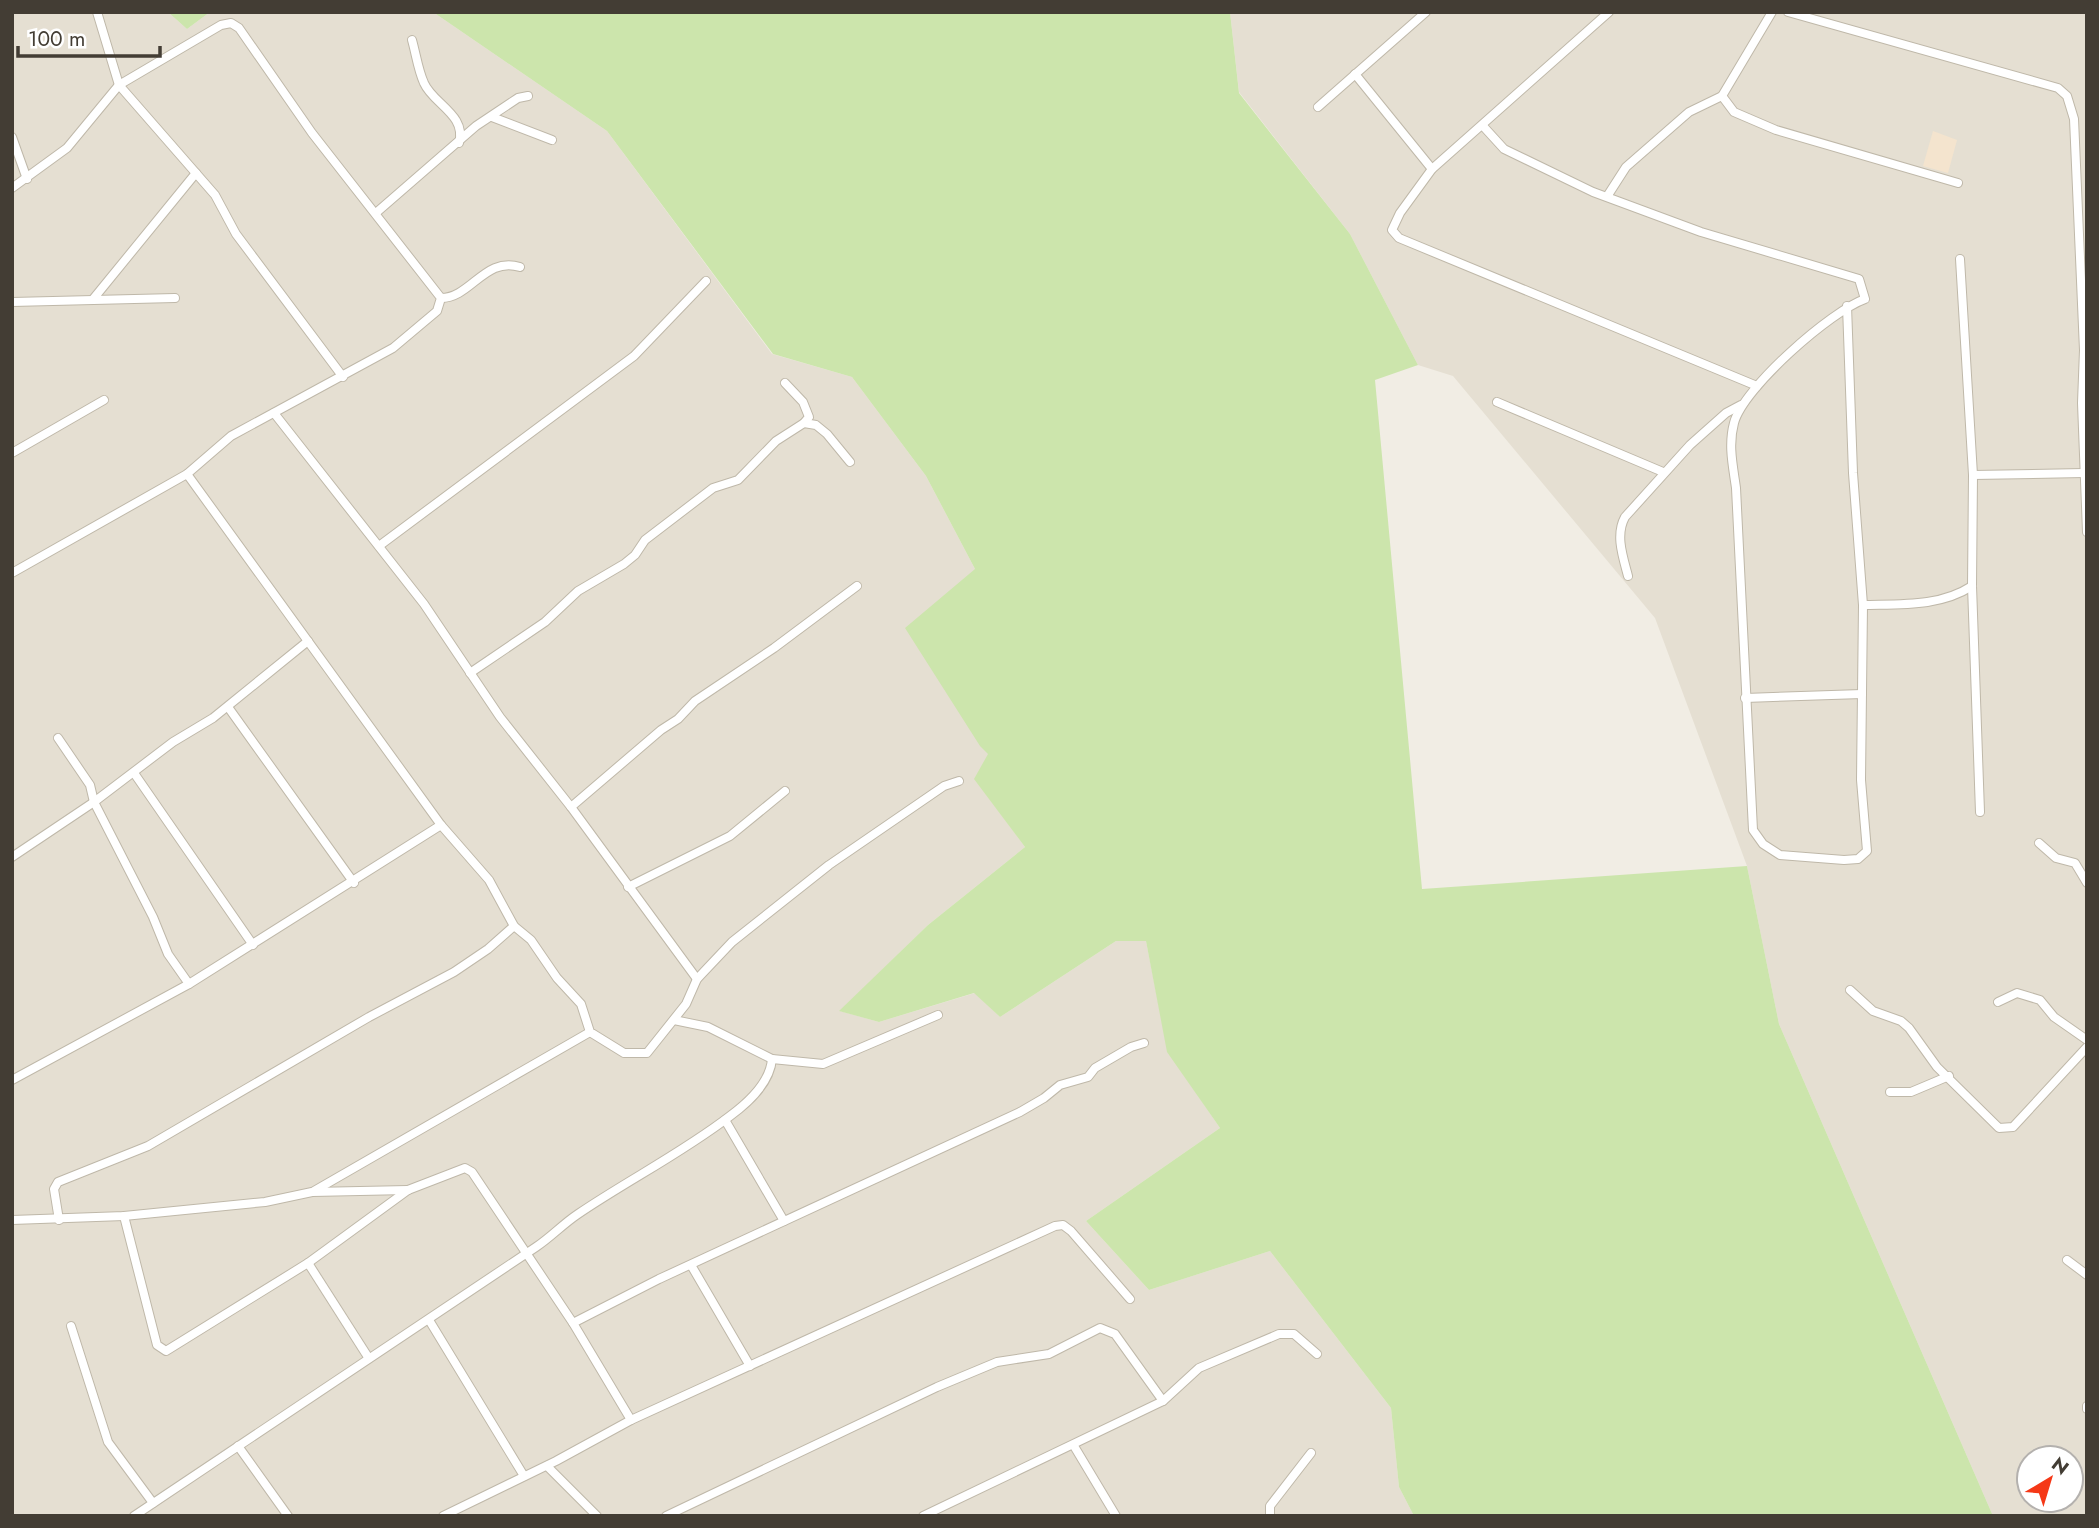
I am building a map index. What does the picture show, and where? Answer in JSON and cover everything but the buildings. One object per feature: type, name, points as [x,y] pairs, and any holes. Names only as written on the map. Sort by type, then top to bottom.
[{"type":"street","points":[[96,12],[119,85],[218,200],[236,234],[343,377]]},
{"type":"street","points":[[1318,107],[1426,12]]},
{"type":"street","points":[[1609,12],[1432,169],[1393,223],[1392,230],[1399,238],[1757,386]]},
{"type":"street","points":[[1608,195],[1626,167],[1689,112],[1722,96],[1772,12]]},
{"type":"street","points":[[1788,12],[2058,88],[2067,96],[2074,119],[2085,348],[2084,473],[2087,532]]},
{"type":"street","points":[[12,188],[67,148],[119,85],[221,25],[235,25],[312,133],[377,212],[442,298]]},
{"type":"street","points":[[412,40],[425,85],[458,125],[461,134],[458,143]]},
{"type":"street","points":[[1355,74],[1432,169]]},
{"type":"street","points":[[377,212],[458,143],[518,98],[528,96]]},
{"type":"street","points":[[1722,96],[1734,112],[1776,130],[1958,183]]},
{"type":"street","points":[[492,117],[552,140]]},
{"type":"street","points":[[1483,126],[1498,144],[1525,161],[1593,192],[1608,195],[1701,232],[1859,279],[1865,299],[1847,306],[1800,345],[1741,405],[1734,423],[1731,448],[1737,513],[1753,830],[1763,844],[1780,855],[1844,860],[1858,859],[1867,851],[1861,780],[1863,606],[1853,473],[1847,306]]},
{"type":"street","points":[[12,137],[27,179]]},
{"type":"street","points":[[94,298],[196,173]]},
{"type":"street","points":[[1960,259],[1973,475],[1972,586],[1980,812]]},
{"type":"street","points":[[442,298],[451,297],[500,265],[520,267]]},
{"type":"street","points":[[379,546],[634,356],[706,281]]},
{"type":"street","points":[[12,302],[175,298]]},
{"type":"street","points":[[12,573],[187,474],[231,436],[393,348],[437,311],[442,298]]},
{"type":"street","points":[[470,673],[545,622],[578,591],[624,564],[635,555],[645,540],[713,488],[738,480],[776,441],[804,423],[809,417],[807,410],[785,383]]},
{"type":"street","points":[[12,453],[104,400]]},
{"type":"street","points":[[1497,402],[1663,472]]},
{"type":"street","points":[[1628,576],[1621,547],[1622,523],[1658,484],[1663,472],[1726,413],[1741,405]]},
{"type":"street","points":[[274,413],[424,604],[500,717],[571,807],[697,979]]},
{"type":"street","points":[[804,423],[816,425],[827,434],[850,462]]},
{"type":"street","points":[[1973,475],[2084,473]]},
{"type":"street","points":[[187,474],[441,825],[489,880],[513,926],[531,940],[557,978],[581,1004],[590,1032],[624,1053],[647,1053],[674,1020],[697,979],[732,942],[799,888],[944,786],[959,781]]},
{"type":"street","points":[[571,807],[593,790],[614,768],[678,719],[695,701],[774,648],[857,586]]},
{"type":"street","points":[[1863,606],[1932,602],[1951,597],[1972,586]]},
{"type":"street","points":[[12,857],[94,802],[173,741],[228,707],[308,641]]},
{"type":"street","points":[[1745,698],[1862,694]]},
{"type":"street","points":[[228,707],[354,883]]},
{"type":"street","points":[[58,738],[90,785],[94,802],[153,917],[168,954],[189,984]]},
{"type":"street","points":[[134,773],[253,945]]},
{"type":"street","points":[[628,887],[730,836],[785,791]]},
{"type":"street","points":[[12,1080],[189,984],[354,883],[441,825]]},
{"type":"street","points":[[2039,843],[2056,858],[2075,863],[2087,883]]},
{"type":"street","points":[[59,1220],[54,1189],[58,1182],[148,1146],[369,1017],[454,972],[488,949],[513,926]]},
{"type":"street","points":[[1850,990],[1873,1011],[1901,1021],[1937,1067],[2000,1128],[2009,1128],[2087,1046]]},
{"type":"street","points":[[1998,1002],[2008,994],[2017,993],[2040,1000],[2053,1017],[2087,1040]]},
{"type":"street","points":[[674,1020],[708,1027],[772,1059],[823,1064],[938,1015]]},
{"type":"street","points":[[312,1192],[590,1032]]},
{"type":"street","points":[[573,1323],[1020,1111],[1044,1098],[1060,1085],[1088,1077],[1095,1068],[1131,1047],[1144,1043]]},
{"type":"street","points":[[134,1516],[368,1357],[429,1320],[606,1194],[674,1156],[725,1120],[772,1073],[772,1059]]},
{"type":"street","points":[[1890,1092],[1911,1092],[1949,1076]]},
{"type":"street","points":[[725,1120],[784,1221]]},
{"type":"street","points":[[124,1216],[157,1345],[163,1351],[179,1346],[244,1301],[308,1263],[408,1190],[465,1168],[472,1172],[573,1323],[631,1420]]},
{"type":"street","points":[[12,1220],[124,1216],[265,1202],[312,1192],[408,1190]]},
{"type":"street","points":[[443,1516],[631,1420],[1055,1226],[1063,1225],[1071,1231],[1130,1299]]},
{"type":"street","points":[[2067,1260],[2087,1275]]},
{"type":"street","points":[[308,1263],[368,1357]]},
{"type":"street","points":[[691,1265],[750,1366]]},
{"type":"street","points":[[429,1320],[524,1476]]},
{"type":"street","points":[[71,1326],[108,1443],[153,1503]]},
{"type":"street","points":[[666,1516],[937,1387],[997,1362],[1049,1354],[1100,1328],[1115,1334],[1163,1401]]},
{"type":"street","points":[[923,1516],[1074,1446],[1163,1401],[1199,1368],[1279,1334],[1294,1334],[1317,1354]]},
{"type":"street","points":[[1074,1446],[1116,1516]]},
{"type":"street","points":[[238,1447],[288,1516]]},
{"type":"street","points":[[1270,1516],[1270,1506],[1311,1453]]},
{"type":"street","points":[[547,1465],[597,1516]]},
{"type":"shaded area","points":[[12,12],[168,12],[187,29],[210,12],[433,12],[607,131],[772,354],[852,377],[926,476],[975,569],[989,754],[975,779],[1025,847],[928,925],[840,1011],[879,1022],[975,993],[1000,1017],[1116,941],[1146,941],[1168,1052],[1220,1128],[1086,1221],[1149,1290],[1270,1251],[1391,1408],[1399,1487],[1414,1516],[12,1516]]},
{"type":"shaded area","points":[[1230,12],[2087,12],[2087,1516],[1993,1516],[1779,1024],[1747,866],[1655,618],[1453,376],[1418,365],[1350,234],[1239,92]]},
{"type":"shaded area","points":[[1933,131],[1957,140],[1948,173],[1923,166]]},
{"type":"green space","points":[[168,12],[210,12],[187,29]]},
{"type":"green space","points":[[433,12],[1230,12],[1239,93],[1350,234],[1418,365],[1375,380],[1422,889],[1747,866],[1779,1024],[1993,1516],[1414,1516],[1399,1487],[1391,1408],[1270,1251],[1149,1290],[1086,1221],[1220,1128],[1167,1052],[1146,941],[1116,941],[1000,1017],[974,993],[879,1022],[839,1011],[928,925],[1025,847],[974,779],[988,754],[980,746],[905,628],[975,569],[926,476],[852,377],[773,354],[607,131]]}]
